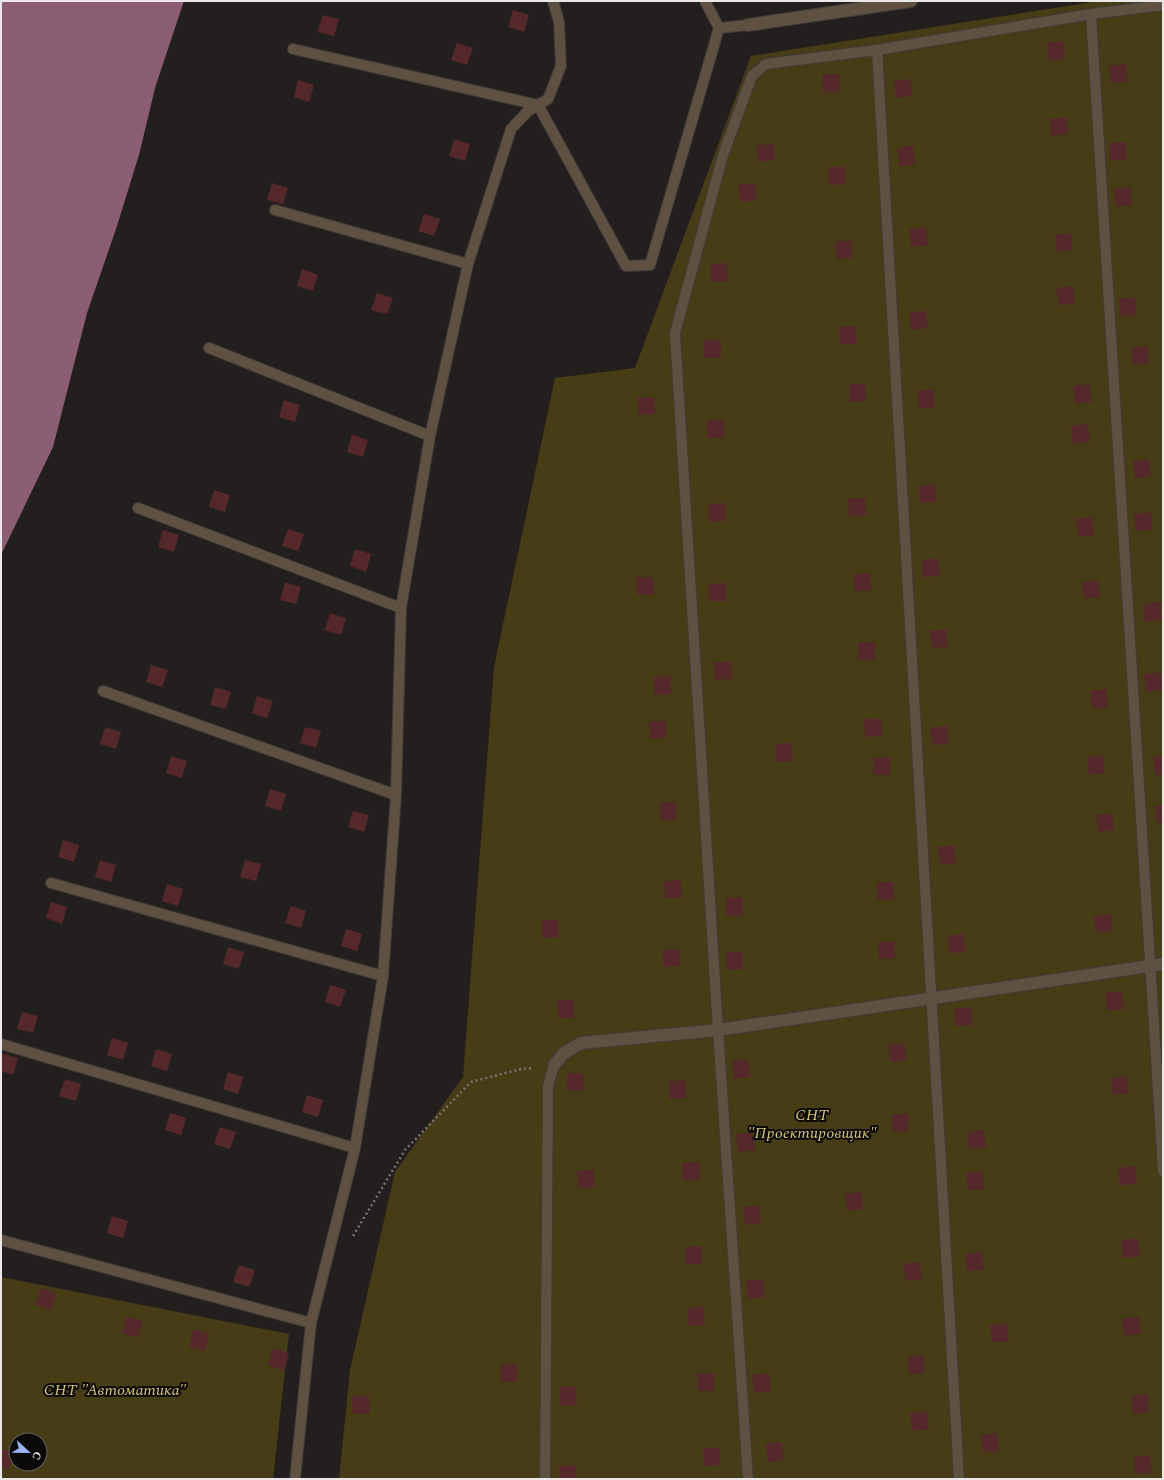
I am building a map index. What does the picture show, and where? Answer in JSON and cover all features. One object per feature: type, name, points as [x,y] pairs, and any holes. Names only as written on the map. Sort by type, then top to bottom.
[{"type":"street","points":[[748,25],[911,1]]},
{"type":"street","points":[[554,1065],[564,1053],[581,1043],[718,1030],[1163,964]]},
{"type":"lane","points":[[294,1479],[311,1323],[355,1148],[383,976],[396,795],[401,608],[430,436],[468,264],[511,129],[528,111],[548,99],[561,66],[559,22],[553,1]]},
{"type":"lane","points":[[293,49],[538,105],[626,266],[650,265],[720,28],[705,1]]},
{"type":"lane","points":[[748,1479],[718,1030],[675,333],[723,155],[752,76],[766,64],[877,50],[1091,14],[1163,5]]},
{"type":"lane","points":[[1091,14],[1163,1172]]},
{"type":"lane","points":[[720,28],[748,25]]},
{"type":"lane","points":[[877,50],[959,1479]]},
{"type":"lane","points":[[275,210],[468,264]]},
{"type":"lane","points":[[209,348],[430,436]]},
{"type":"lane","points":[[138,508],[401,608]]},
{"type":"lane","points":[[103,691],[396,795]]},
{"type":"lane","points":[[51,883],[383,976]]},
{"type":"lane","points":[[1,1044],[355,1148]]},
{"type":"lane","points":[[545,1479],[548,1086],[554,1065]]},
{"type":"lane","points":[[1,1240],[311,1323]]},
{"type":"path","points":[[350,1242],[405,1150],[470,1082],[521,1069],[554,1065]]},
{"type":"green space","name":"СНТ \"Проектировщик\"","points":[[1099,1],[1163,1],[1163,1479],[339,1479],[350,1370],[395,1172],[463,1077],[494,667],[555,378],[635,368],[751,56]]},
{"type":"green space","name":"СНТ \"Автоматика\"","points":[[1,1277],[289,1334],[273,1479],[1,1479]]},
{"type":"shaded area","points":[[1,1],[184,1],[155,88],[139,155],[116,229],[87,313],[53,447],[1,555]]},
{"type":"building","points":[[513,10],[529,15],[524,32],[508,27]]},
{"type":"building","points":[[323,15],[339,19],[334,36],[317,32]]},
{"type":"building","points":[[1064,41],[1065,59],[1049,61],[1047,43]]},
{"type":"building","points":[[457,43],[473,48],[467,65],[451,60]]},
{"type":"building","points":[[1126,64],[1128,82],[1111,83],[1109,66]]},
{"type":"building","points":[[839,74],[840,92],[823,93],[822,75]]},
{"type":"building","points":[[911,79],[912,96],[896,98],[894,81]]},
{"type":"building","points":[[298,80],[314,85],[309,102],[294,97]]},
{"type":"building","points":[[1066,117],[1068,134],[1051,136],[1050,119]]},
{"type":"building","points":[[454,139],[470,144],[465,161],[449,156]]},
{"type":"building","points":[[1125,142],[1127,159],[1110,161],[1109,143]]},
{"type":"building","points":[[774,144],[775,160],[758,162],[756,145]]},
{"type":"building","points":[[913,146],[915,164],[899,166],[897,148]]},
{"type":"building","points":[[828,167],[845,167],[845,184],[829,185]]},
{"type":"building","points":[[272,183],[288,188],[283,204],[267,200]]},
{"type":"building","points":[[755,183],[757,200],[740,202],[738,185]]},
{"type":"building","points":[[1130,187],[1132,205],[1116,207],[1114,189]]},
{"type":"building","points":[[424,214],[440,219],[434,236],[418,231]]},
{"type":"building","points":[[926,227],[928,245],[911,247],[909,229]]},
{"type":"building","points":[[1071,233],[1073,250],[1057,252],[1055,235]]},
{"type":"building","points":[[835,241],[852,241],[852,258],[836,259]]},
{"type":"building","points":[[727,263],[728,281],[711,282],[711,264]]},
{"type":"building","points":[[302,269],[318,275],[313,291],[297,286]]},
{"type":"building","points":[[1073,286],[1075,304],[1059,305],[1056,288]]},
{"type":"building","points":[[377,293],[393,298],[387,314],[371,310]]},
{"type":"building","points":[[1135,297],[1137,315],[1121,316],[1119,299]]},
{"type":"building","points":[[926,311],[928,328],[911,330],[909,312]]},
{"type":"building","points":[[856,326],[857,344],[840,344],[839,327]]},
{"type":"building","points":[[704,340],[721,340],[721,357],[704,358]]},
{"type":"building","points":[[1147,346],[1149,364],[1133,365],[1131,348]]},
{"type":"building","points":[[849,384],[865,384],[866,401],[849,402]]},
{"type":"building","points":[[1089,384],[1092,402],[1075,404],[1073,386]]},
{"type":"building","points":[[933,389],[935,407],[919,409],[917,391]]},
{"type":"building","points":[[638,397],[654,397],[655,414],[638,415]]},
{"type":"building","points":[[284,400],[300,405],[295,422],[279,417]]},
{"type":"building","points":[[707,420],[724,420],[724,438],[707,438]]},
{"type":"building","points":[[1088,424],[1090,442],[1073,444],[1071,426]]},
{"type":"building","points":[[352,435],[368,440],[363,457],[347,452]]},
{"type":"building","points":[[1149,459],[1151,476],[1135,478],[1133,461]]},
{"type":"building","points":[[935,484],[937,502],[920,503],[919,486]]},
{"type":"building","points":[[214,490],[230,495],[225,512],[209,507]]},
{"type":"building","points":[[865,498],[866,516],[849,516],[848,499]]},
{"type":"building","points":[[725,503],[725,521],[709,522],[708,504]]},
{"type":"building","points":[[1151,512],[1153,530],[1136,531],[1134,514]]},
{"type":"building","points":[[1092,517],[1094,535],[1078,537],[1076,519]]},
{"type":"building","points":[[288,529],[304,534],[298,551],[282,546]]},
{"type":"building","points":[[163,530],[179,535],[174,552],[158,547]]},
{"type":"building","points":[[355,549],[371,554],[366,572],[350,566]]},
{"type":"building","points":[[938,558],[940,576],[923,577],[922,560]]},
{"type":"building","points":[[870,573],[871,591],[854,591],[854,574]]},
{"type":"building","points":[[636,577],[653,577],[654,595],[637,595]]},
{"type":"building","points":[[1098,580],[1100,597],[1084,599],[1082,582]]},
{"type":"building","points":[[285,582],[301,587],[296,604],[280,600]]},
{"type":"building","points":[[725,583],[726,601],[709,601],[708,584]]},
{"type":"building","points":[[1160,602],[1162,620],[1145,622],[1144,604]]},
{"type":"building","points":[[330,613],[346,618],[341,635],[325,630]]},
{"type":"building","points":[[946,629],[948,647],[932,648],[930,631]]},
{"type":"building","points":[[875,642],[875,660],[858,660],[858,643]]},
{"type":"building","points":[[714,662],[731,662],[732,679],[715,680]]},
{"type":"building","points":[[151,665],[168,670],[162,687],[146,682]]},
{"type":"building","points":[[1161,672],[1163,690],[1146,692],[1144,674]]},
{"type":"building","points":[[671,676],[671,694],[654,695],[654,677]]},
{"type":"building","points":[[215,687],[231,692],[226,709],[210,705]]},
{"type":"building","points":[[1106,689],[1108,707],[1092,709],[1090,691]]},
{"type":"building","points":[[257,696],[273,701],[267,718],[252,713]]},
{"type":"building","points":[[864,719],[881,719],[882,736],[865,737]]},
{"type":"building","points":[[649,721],[666,721],[666,738],[650,739]]},
{"type":"building","points":[[947,726],[949,744],[932,745],[930,728]]},
{"type":"building","points":[[105,727],[121,732],[116,749],[100,744]]},
{"type":"building","points":[[305,727],[321,731],[316,748],[300,743]]},
{"type":"building","points":[[792,743],[793,761],[776,762],[776,744]]},
{"type":"building","points":[[1103,755],[1105,773],[1089,775],[1087,757]]},
{"type":"building","points":[[171,756],[187,761],[182,778],[166,773]]},
{"type":"building","points":[[1163,756],[1163,774],[1155,775],[1153,757]]},
{"type":"building","points":[[890,757],[890,775],[873,775],[873,758]]},
{"type":"building","points":[[270,789],[286,794],[281,811],[265,806]]},
{"type":"building","points":[[676,802],[676,820],[660,820],[659,803]]},
{"type":"building","points":[[1163,805],[1163,823],[1157,823],[1155,806]]},
{"type":"building","points":[[353,811],[369,815],[364,832],[348,827]]},
{"type":"building","points":[[1112,813],[1114,830],[1098,832],[1096,815]]},
{"type":"building","points":[[63,840],[79,845],[74,862],[58,857]]},
{"type":"building","points":[[954,845],[956,863],[940,865],[938,847]]},
{"type":"building","points":[[100,860],[116,865],[111,882],[95,877]]},
{"type":"building","points":[[245,860],[261,864],[256,881],[240,877]]},
{"type":"building","points":[[681,880],[682,898],[665,898],[664,881]]},
{"type":"building","points":[[877,882],[893,882],[894,899],[877,900]]},
{"type":"building","points":[[167,884],[183,889],[178,906],[162,901]]},
{"type":"building","points":[[742,897],[743,915],[726,916],[726,898]]},
{"type":"building","points":[[51,902],[67,907],[62,924],[46,918]]},
{"type":"building","points":[[291,906],[306,911],[301,928],[285,923]]},
{"type":"building","points":[[1111,914],[1113,931],[1096,933],[1094,916]]},
{"type":"building","points":[[542,920],[558,920],[559,937],[542,938]]},
{"type":"building","points":[[346,929],[362,934],[357,951],[341,946]]},
{"type":"building","points":[[964,934],[965,952],[949,953],[947,936]]},
{"type":"building","points":[[895,941],[895,959],[879,959],[878,942]]},
{"type":"building","points":[[228,947],[244,952],[239,969],[223,964]]},
{"type":"building","points":[[663,949],[680,949],[680,966],[663,967]]},
{"type":"building","points":[[726,952],[743,952],[743,969],[727,970]]},
{"type":"building","points":[[330,985],[346,990],[340,1007],[325,1002]]},
{"type":"building","points":[[1122,991],[1124,1009],[1107,1011],[1105,993]]},
{"type":"building","points":[[557,1000],[574,1000],[574,1018],[558,1018]]},
{"type":"building","points":[[971,1007],[973,1025],[956,1026],[954,1009]]},
{"type":"building","points":[[22,1012],[38,1016],[33,1033],[17,1029]]},
{"type":"building","points":[[112,1038],[128,1043],[123,1060],[107,1055]]},
{"type":"building","points":[[905,1043],[906,1060],[890,1062],[888,1045]]},
{"type":"building","points":[[156,1049],[172,1054],[167,1071],[151,1066]]},
{"type":"building","points":[[2,1053],[18,1058],[13,1075],[1,1071]]},
{"type":"building","points":[[748,1059],[750,1077],[734,1079],[732,1061]]},
{"type":"building","points":[[228,1072],[244,1077],[238,1094],[223,1089]]},
{"type":"building","points":[[567,1073],[583,1073],[584,1091],[567,1091]]},
{"type":"building","points":[[1127,1076],[1129,1093],[1113,1095],[1111,1078]]},
{"type":"building","points":[[65,1079],[81,1084],[76,1101],[59,1096]]},
{"type":"building","points":[[685,1080],[686,1098],[669,1099],[669,1081]]},
{"type":"building","points":[[307,1095],[323,1100],[318,1117],[302,1112]]},
{"type":"building","points":[[170,1113],[186,1118],[181,1135],[165,1130]]},
{"type":"building","points":[[908,1113],[909,1131],[893,1132],[891,1115]]},
{"type":"building","points":[[220,1127],[236,1132],[230,1149],[214,1144]]},
{"type":"building","points":[[984,1130],[986,1148],[969,1149],[967,1132]]},
{"type":"building","points":[[753,1132],[755,1150],[738,1152],[736,1134]]},
{"type":"building","points":[[699,1162],[700,1180],[683,1180],[682,1163]]},
{"type":"building","points":[[1135,1166],[1137,1184],[1120,1185],[1118,1168]]},
{"type":"building","points":[[594,1170],[594,1188],[578,1188],[577,1171]]},
{"type":"building","points":[[982,1171],[984,1189],[968,1190],[966,1173]]},
{"type":"building","points":[[861,1192],[863,1209],[847,1211],[845,1194]]},
{"type":"building","points":[[760,1205],[761,1223],[745,1225],[743,1207]]},
{"type":"building","points":[[112,1216],[128,1221],[123,1238],[107,1233]]},
{"type":"building","points":[[1138,1238],[1140,1256],[1123,1258],[1121,1240]]},
{"type":"building","points":[[701,1246],[702,1264],[685,1264],[685,1247]]},
{"type":"building","points":[[982,1252],[984,1270],[967,1271],[965,1254]]},
{"type":"building","points":[[920,1262],[922,1279],[906,1281],[903,1264]]},
{"type":"building","points":[[239,1265],[255,1270],[249,1287],[233,1282]]},
{"type":"building","points":[[763,1279],[765,1297],[748,1299],[746,1281]]},
{"type":"building","points":[[41,1288],[57,1293],[51,1310],[35,1305]]},
{"type":"building","points":[[704,1307],[705,1325],[688,1325],[688,1308]]},
{"type":"building","points":[[127,1316],[143,1321],[138,1338],[122,1333]]},
{"type":"building","points":[[1139,1317],[1141,1334],[1124,1336],[1122,1318]]},
{"type":"building","points":[[1007,1323],[1009,1341],[992,1342],[990,1325]]},
{"type":"building","points":[[194,1329],[210,1334],[205,1351],[189,1347]]},
{"type":"building","points":[[273,1348],[289,1353],[284,1371],[268,1365]]},
{"type":"building","points":[[924,1355],[925,1373],[909,1374],[907,1357]]},
{"type":"building","points":[[517,1364],[517,1382],[501,1382],[500,1365]]},
{"type":"building","points":[[697,1373],[714,1373],[714,1391],[698,1391]]},
{"type":"building","points":[[769,1373],[771,1391],[754,1393],[752,1375]]},
{"type":"building","points":[[560,1387],[576,1387],[577,1405],[560,1405]]},
{"type":"building","points":[[1148,1394],[1149,1412],[1133,1414],[1131,1396]]},
{"type":"building","points":[[352,1396],[369,1396],[370,1413],[353,1414]]},
{"type":"building","points":[[927,1411],[929,1429],[912,1431],[910,1413]]},
{"type":"building","points":[[997,1433],[999,1451],[983,1452],[981,1435]]},
{"type":"building","points":[[782,1442],[784,1460],[768,1462],[766,1444]]},
{"type":"building","points":[[703,1448],[720,1448],[720,1465],[704,1466]]},
{"type":"building","points":[[1,1449],[8,1451],[8,1470],[1,1468]]},
{"type":"building","points":[[1150,1455],[1152,1473],[1135,1474],[1134,1457]]},
{"type":"building","points":[[576,1465],[576,1479],[560,1479],[559,1466]]}]
